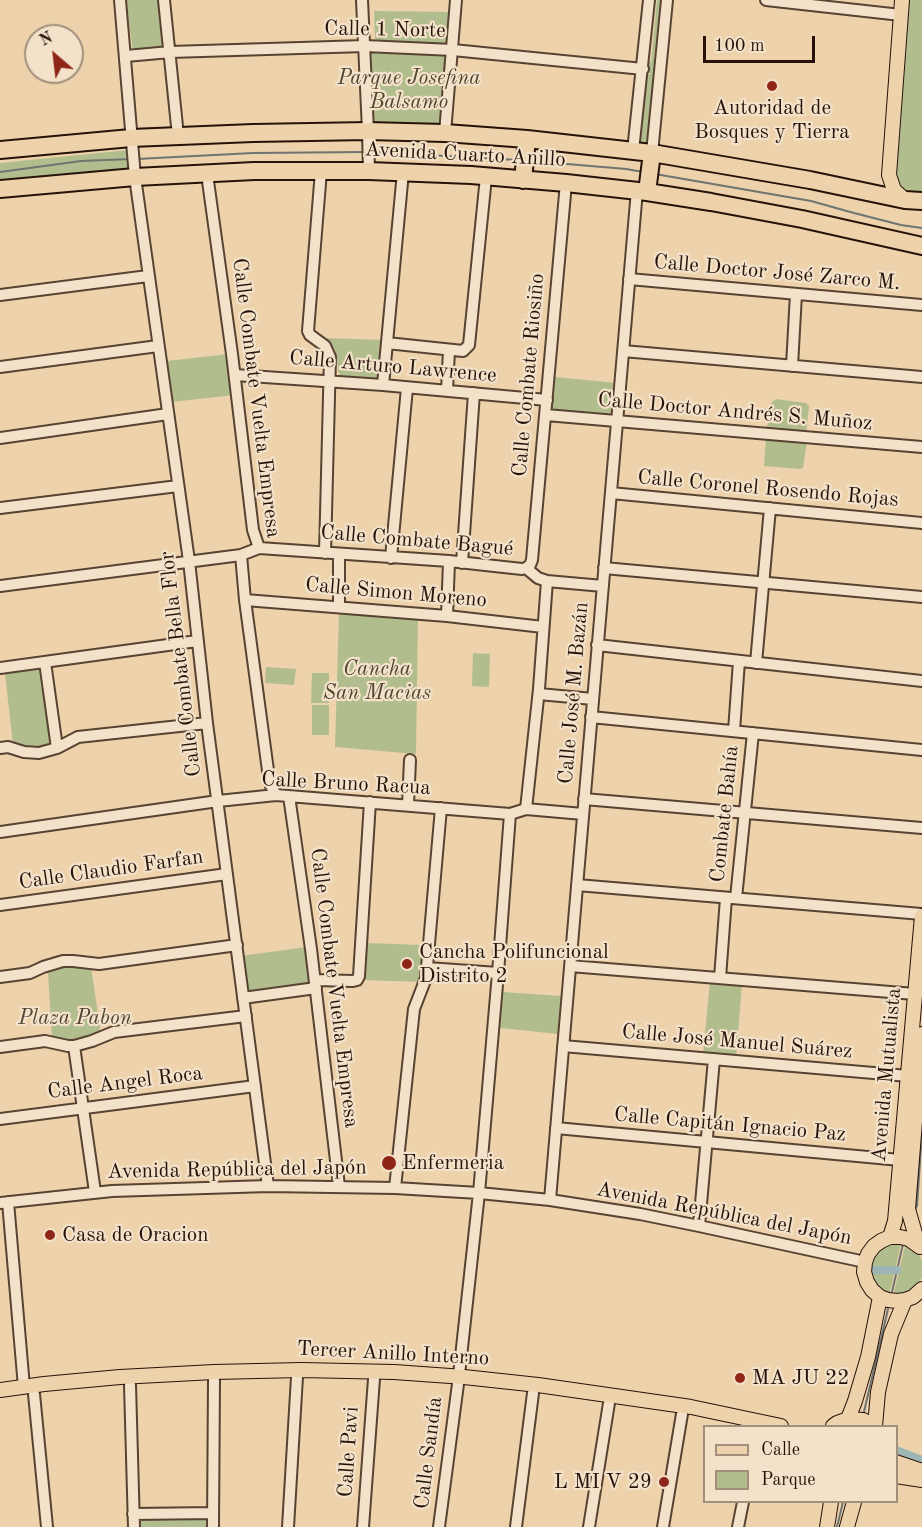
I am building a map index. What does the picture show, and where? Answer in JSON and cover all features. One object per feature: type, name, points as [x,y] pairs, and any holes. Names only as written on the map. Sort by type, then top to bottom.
[{"type":"highway","name":"Avenida Cuarto Anillo","points":[[0,150],[131,142],[178,136],[253,133],[368,137],[445,133],[527,143],[633,151],[652,157],[810,180],[905,200],[922,201]]},
{"type":"highway","points":[[524,176],[527,143]]},
{"type":"highway","points":[[644,189],[652,157]]},
{"type":"highway","name":"Avenida Cuarto Anillo","points":[[0,189],[134,174],[321,171],[369,166],[403,172],[486,177],[524,176],[566,183],[644,189],[802,219],[919,247]]},
{"type":"main road","points":[[902,0],[888,175],[894,190],[905,200]]},
{"type":"main road","points":[[866,192],[876,188],[888,175]]},
{"type":"main road","name":"Avenida Mutualista","points":[[890,1237],[895,1221],[922,915]]},
{"type":"main road","name":"Avenida Mutualista","points":[[920,1247],[908,1209],[920,1087],[922,1034]]},
{"type":"main road","points":[[920,1247],[909,1239],[900,1237],[890,1237],[881,1241],[868,1254],[864,1272],[872,1290],[888,1300],[905,1300],[914,1297],[922,1289]]},
{"type":"main road","points":[[836,1424],[855,1401],[868,1357],[880,1297]]},
{"type":"main road","points":[[874,1425],[878,1392],[891,1334],[905,1300]]},
{"type":"main road","name":"Tercer Anillo Interno","points":[[0,1398],[29,1390],[120,1377],[265,1370],[375,1371],[458,1380],[538,1385],[691,1407],[777,1425]]},
{"type":"main road","name":"Tercer Anillo Interno","points":[[0,1390],[297,1377],[458,1380],[682,1414],[738,1425]]},
{"type":"main road","points":[[836,1424],[863,1420],[872,1425]]},
{"type":"main road","points":[[898,1462],[922,1471]]},
{"type":"main road","points":[[898,1476],[922,1480]]},
{"type":"main road","points":[[827,1527],[831,1503]]},
{"type":"main road","points":[[847,1527],[854,1503]]},
{"type":"street","name":"Calle Combate Bella Flor","points":[[120,0],[134,174],[189,561],[207,723],[268,1186]]},
{"type":"street","points":[[164,0],[178,136]]},
{"type":"street","points":[[362,0],[369,166]]},
{"type":"street","points":[[445,133],[456,0]]},
{"type":"street","points":[[633,151],[650,0]]},
{"type":"street","points":[[652,157],[667,0]]},
{"type":"street","points":[[766,0],[901,15]]},
{"type":"street","name":"Calle 1 Norte","points":[[126,56],[170,52],[364,46],[453,50],[643,69]]},
{"type":"street","points":[[321,171],[308,331],[325,346],[330,357],[325,553]]},
{"type":"street","points":[[383,385],[403,172]]},
{"type":"street","name":"Calle Combate Vuelta Empresa","points":[[207,174],[235,375],[253,530],[260,548],[241,555],[269,778],[276,795]]},
{"type":"street","points":[[387,343],[463,351],[469,345],[486,177]]},
{"type":"street","name":"Calle Combate Riosiño","points":[[526,568],[532,560],[566,183]]},
{"type":"street","name":"Calle José M. Bazán","points":[[550,1200],[629,279],[644,189]]},
{"type":"street","points":[[0,295],[148,276]]},
{"type":"street","name":"Calle Doctor José Zarco M.","points":[[629,279],[922,306]]},
{"type":"street","points":[[792,366],[796,294]]},
{"type":"street","points":[[0,367],[159,346]]},
{"type":"street","points":[[447,391],[449,350]]},
{"type":"street","points":[[623,351],[922,377]]},
{"type":"street","name":"Calle Arturo Lawrence","points":[[235,375],[383,385],[547,400]]},
{"type":"street","points":[[391,558],[407,388]]},
{"type":"street","points":[[462,562],[474,393]]},
{"type":"street","points":[[0,438],[168,414]]},
{"type":"street","name":"Calle Doctor Andrés S. Muñoz","points":[[546,415],[922,447]]},
{"type":"street","points":[[0,508],[178,486]]},
{"type":"street","name":"Calle Coronel Rosendo Rojas","points":[[611,493],[922,523]]},
{"type":"street","points":[[756,663],[770,508]]},
{"type":"street","name":"Calle Combate Bagué","points":[[260,548],[526,568],[547,581],[603,586]]},
{"type":"street","points":[[339,554],[339,607]]},
{"type":"street","points":[[0,586],[241,555]]},
{"type":"street","points":[[447,616],[449,561]]},
{"type":"street","points":[[604,568],[922,597]]},
{"type":"street","points":[[526,809],[539,694],[547,581]]},
{"type":"street","name":"Calle Simon Moreno","points":[[245,600],[447,616],[543,627]]},
{"type":"street","points":[[0,668],[197,641]]},
{"type":"street","points":[[597,645],[922,681]]},
{"type":"street","name":"Combate Bahía","points":[[734,731],[739,661]]},
{"type":"street","points":[[45,662],[57,748]]},
{"type":"street","points":[[539,694],[593,699]]},
{"type":"street","points":[[591,717],[922,750]]},
{"type":"street","points":[[0,748],[8,747],[24,752],[39,753],[57,748],[78,737],[207,723]]},
{"type":"street","name":"Combate Bahía","points":[[720,978],[745,812],[753,733]]},
{"type":"street","points":[[408,805],[410,760]]},
{"type":"street","name":"Calle Bruno Racua","points":[[0,832],[276,795],[510,814],[526,809],[583,814]]},
{"type":"street","name":"Calle Combate Vuelta Empresa","points":[[290,796],[339,1186]]},
{"type":"street","points":[[584,799],[922,828]]},
{"type":"street","points":[[243,998],[315,984],[357,980],[370,802]]},
{"type":"street","points":[[395,1188],[414,1009],[426,978],[441,808]]},
{"type":"street","points":[[458,1380],[479,1193],[510,814]]},
{"type":"street","name":"Calle Claudio Farfan","points":[[0,905],[227,874]]},
{"type":"street","points":[[577,885],[922,915]]},
{"type":"street","points":[[0,977],[30,973],[63,961],[99,964],[237,945]]},
{"type":"street","points":[[570,966],[915,994]]},
{"type":"street","points":[[426,968],[498,973]]},
{"type":"street","points":[[0,1047],[45,1041],[74,1046],[114,1032],[246,1016]]},
{"type":"street","points":[[74,1046],[95,1192]]},
{"type":"street","name":"Calle José Manuel Suárez","points":[[563,1046],[908,1076]]},
{"type":"street","points":[[699,1226],[714,1059]]},
{"type":"street","name":"Calle Angel Roca","points":[[0,1119],[255,1086]]},
{"type":"street","name":"Calle Capitán Ignacio Paz","points":[[556,1128],[900,1160]]},
{"type":"street","name":"Avenida República del Japón","points":[[4,1203],[95,1192],[268,1186],[339,1186],[479,1193],[550,1200],[699,1226],[865,1262]]},
{"type":"street","points":[[4,1203],[47,1527]]},
{"type":"street","points":[[288,1527],[297,1377]]},
{"type":"street","name":"Calle Pavi","points":[[363,1527],[374,1379]]},
{"type":"street","points":[[213,1527],[214,1380]]},
{"type":"street","name":"Calle Sandía","points":[[439,1527],[458,1380]]},
{"type":"street","points":[[130,1385],[134,1527]]},
{"type":"street","points":[[516,1527],[533,1393]]},
{"type":"street","points":[[589,1527],[609,1403]]},
{"type":"street","points":[[663,1527],[682,1414]]},
{"type":"street","points":[[738,1527],[743,1503]]},
{"type":"street","points":[[133,1514],[213,1513]]},
{"type":"green space","points":[[126,0],[161,0],[167,49],[133,52]]},
{"type":"green space","points":[[657,0],[660,0],[654,61],[657,62],[656,73],[653,74],[656,75],[649,147],[638,146],[646,74],[650,74],[647,73],[647,62],[651,62]]},
{"type":"green space","points":[[908,0],[922,0],[922,196],[901,191],[894,176]]},
{"type":"green space","points":[[374,11],[453,12],[451,42],[446,47],[380,43],[375,39]]},
{"type":"green space","name":"Parque Josefina Balsamo","points":[[369,51],[449,54],[443,130],[376,123]]},
{"type":"green space","points":[[128,150],[129,170],[0,182],[0,163]]},
{"type":"green space","points":[[323,338],[385,340],[382,381],[341,376],[335,350]]},
{"type":"green space","points":[[229,354],[234,395],[172,402],[167,361]]},
{"type":"green space","points":[[555,377],[617,383],[613,419],[551,413]]},
{"type":"green space","points":[[776,399],[806,403],[809,406],[806,435],[763,431],[770,421],[771,403]]},
{"type":"green space","points":[[766,438],[807,441],[803,468],[764,466]]},
{"type":"green space","name":"Cancha San Macias","points":[[339,612],[418,616],[416,754],[335,747]]},
{"type":"green space","points":[[473,653],[490,654],[489,687],[472,686]]},
{"type":"green space","points":[[45,667],[56,741],[41,746],[13,745],[5,674]]},
{"type":"green space","points":[[266,667],[296,669],[294,685],[265,683]]},
{"type":"green space","points":[[312,673],[329,673],[329,703],[311,703]]},
{"type":"green space","points":[[312,705],[329,705],[329,735],[312,735]]},
{"type":"green space","points":[[366,943],[422,945],[420,982],[364,980]]},
{"type":"green space","points":[[306,947],[312,991],[247,1000],[241,956]]},
{"type":"green space","name":"Plaza Pabon","points":[[59,965],[91,967],[100,1027],[99,1033],[92,1039],[66,1041],[52,1037],[48,972]]},
{"type":"green space","points":[[710,981],[742,984],[736,1057],[703,1054]]},
{"type":"green space","points":[[503,992],[561,996],[558,1034],[500,1028]]},
{"type":"green space","points":[[896,1242],[901,1243],[889,1296],[881,1292],[874,1282],[872,1263],[880,1249]]},
{"type":"green space","points":[[906,1242],[919,1254],[922,1261],[922,1277],[913,1291],[893,1296]]},
{"type":"green space","points":[[210,1515],[210,1527],[139,1527],[138,1517]]},
{"type":"waterway","points":[[137,159],[253,153],[365,152]]},
{"type":"waterway","points":[[374,152],[518,160]]},
{"type":"waterway","points":[[0,172],[81,161],[131,159]]},
{"type":"waterway","points":[[532,161],[643,172]]},
{"type":"waterway","points":[[655,174],[811,201],[901,225],[922,228]]},
{"type":"waterway","points":[[914,1211],[917,1206],[922,1131]]},
{"type":"waterway","points":[[892,1292],[903,1244]]},
{"type":"waterway","points":[[872,1270],[897,1270]]},
{"type":"waterway","points":[[863,1416],[888,1309]]},
{"type":"waterway","points":[[898,1451],[922,1460]]},
{"type":"waterway","points":[[837,1527],[843,1503]]},
{"type":"place","name":"Autoridad de Bosques y Tierra","points":[[772,86]]},
{"type":"place","name":"Cancha Polifuncional Distrito 2","points":[[407,964]]},
{"type":"place","name":"Enfermeria","points":[[389,1163]]},
{"type":"place","name":"Casa de Oracion","points":[[50,1235]]},
{"type":"place","name":"MA JU 22","points":[[740,1378]]},
{"type":"place","name":"L MI V 29","points":[[664,1482]]}]
